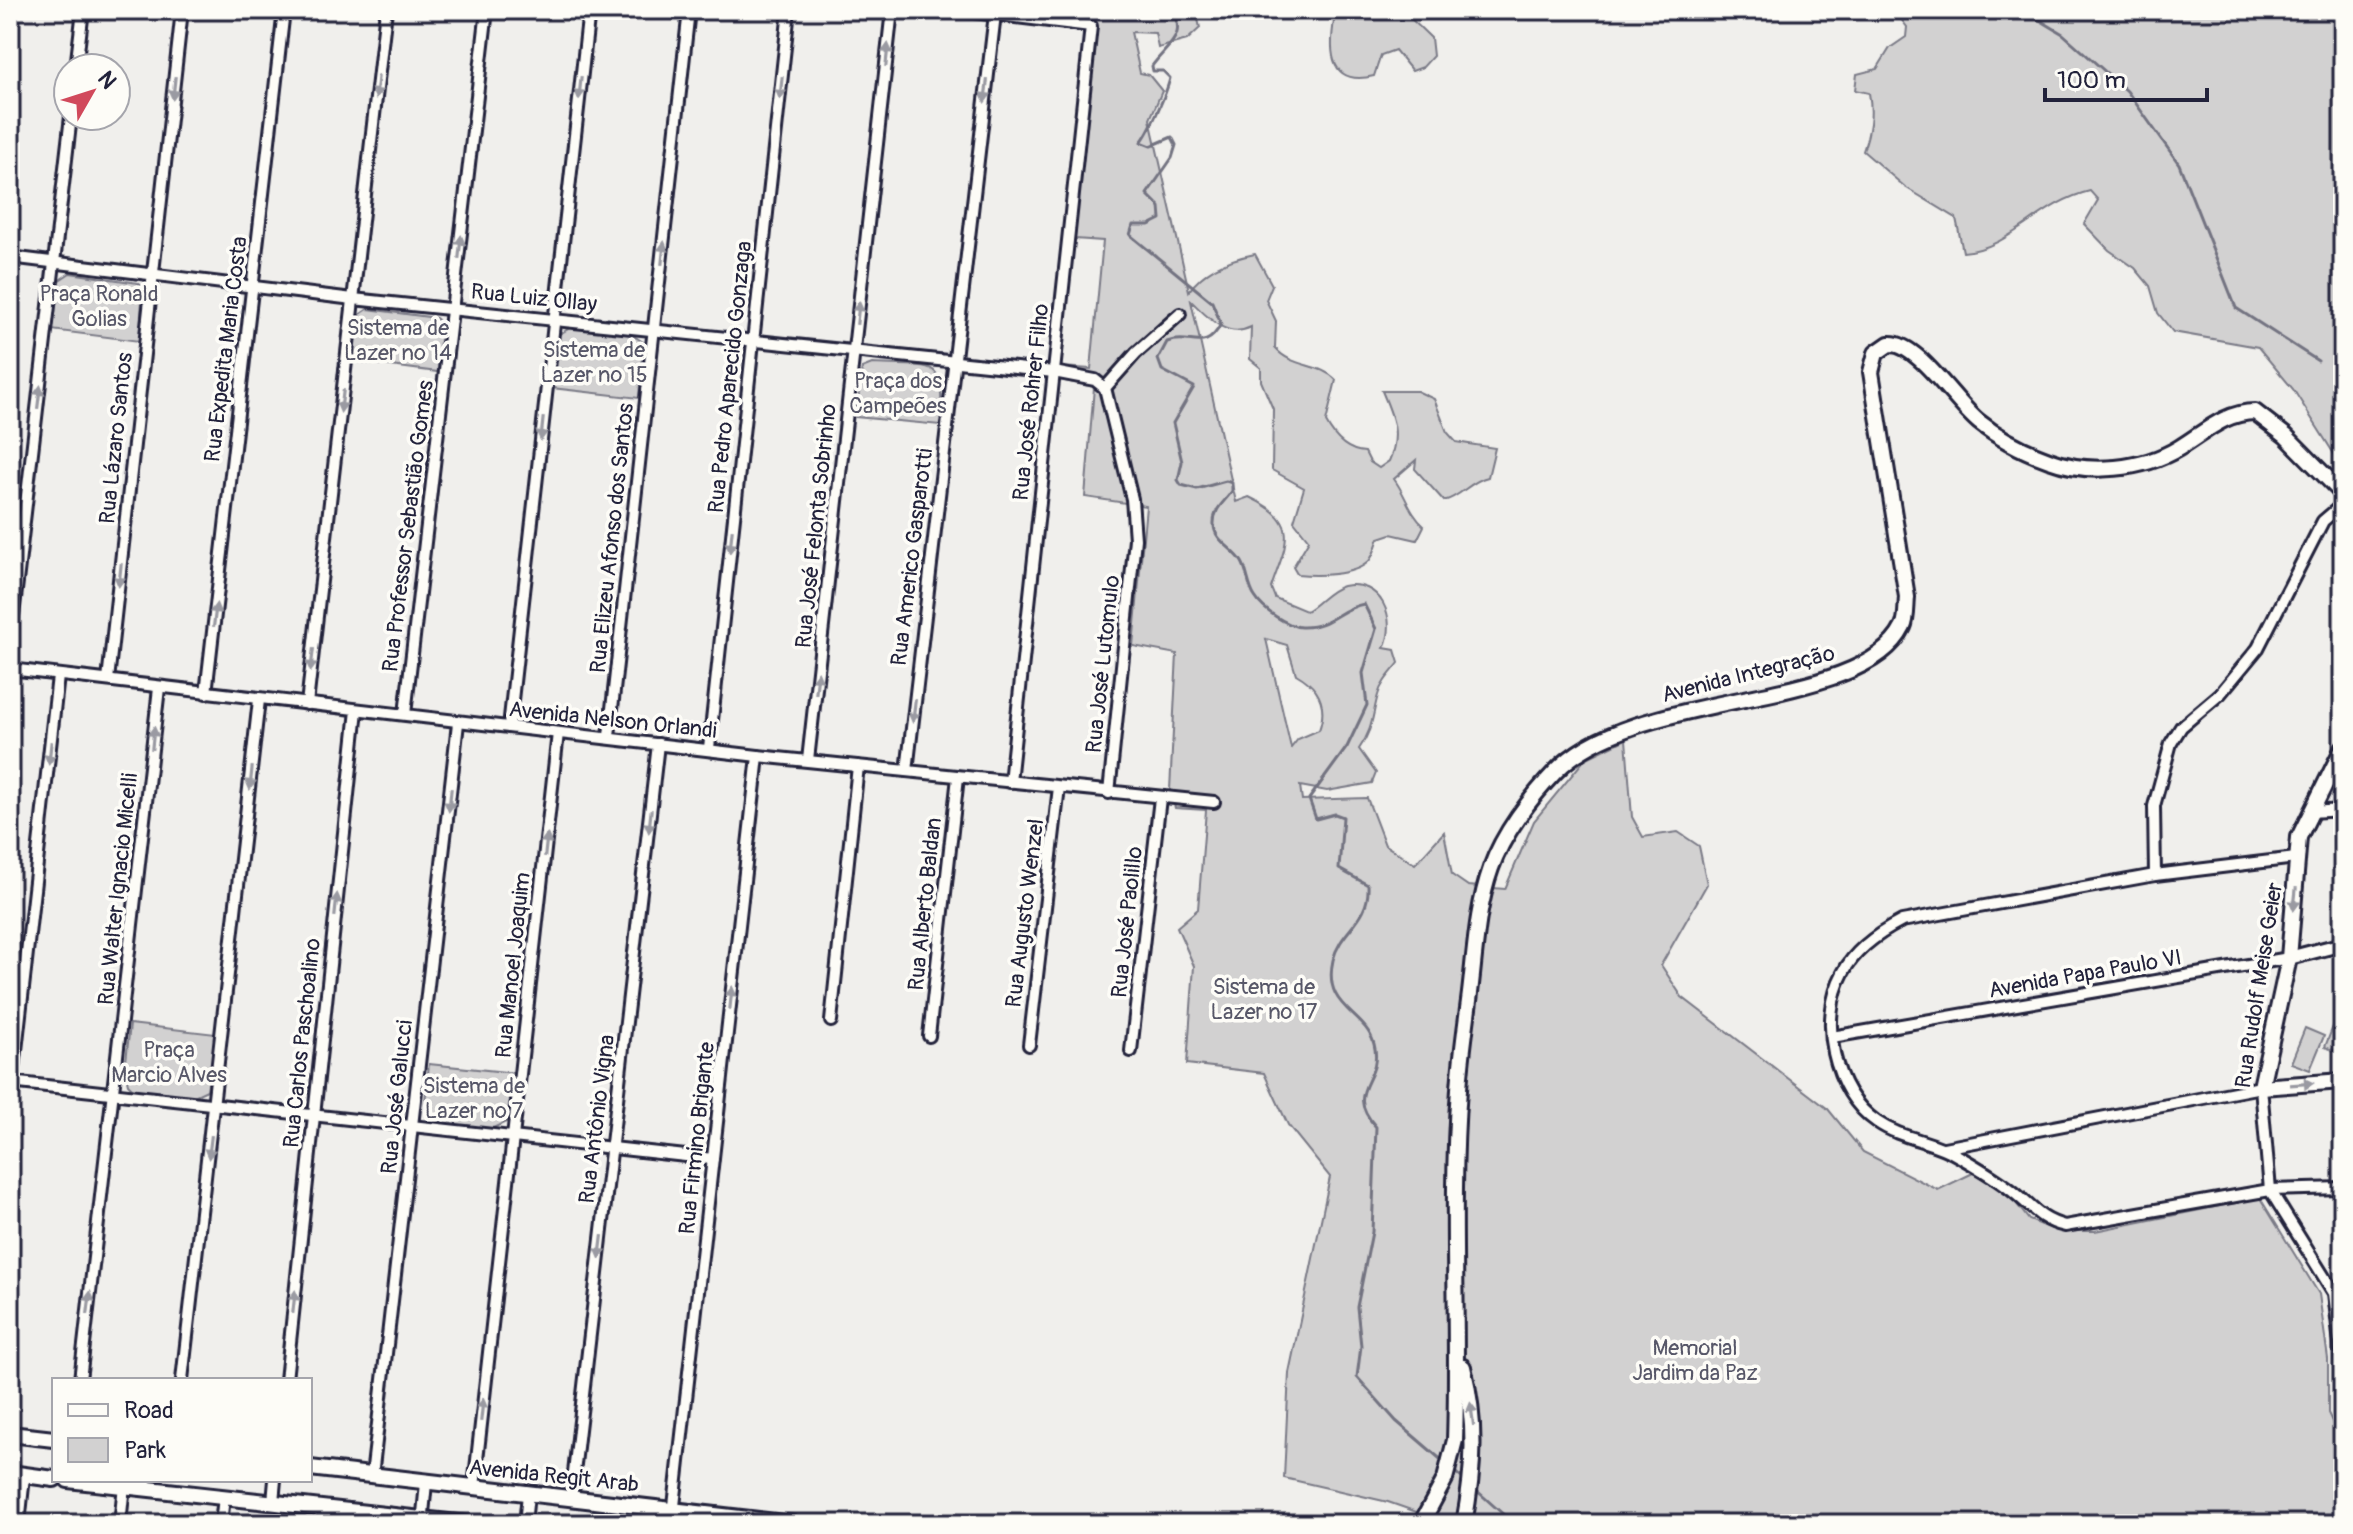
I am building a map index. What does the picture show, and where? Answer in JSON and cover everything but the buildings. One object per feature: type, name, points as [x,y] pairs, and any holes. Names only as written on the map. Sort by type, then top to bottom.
[{"type":"main road","name":"Avenida Integração","points":[[1421,1524],[1446,1473],[1455,1440],[1458,1351],[1455,1222],[1459,1090],[1478,930],[1491,867],[1512,828],[1539,791],[1575,753],[1598,739],[1647,720],[1838,676],[1871,662],[1890,646],[1905,625],[1907,597],[1871,372],[1876,353],[1889,344],[1908,347],[1982,424],[2041,457],[2080,466],[2125,468],[2150,463],[2177,450],[2228,417],[2255,412],[2286,436],[2343,494]]},
{"type":"main road","name":"Rua Rudolf Meise Geier","points":[[2261,1087],[2289,958],[2299,837],[2343,748]]},
{"type":"main road","points":[[2261,1087],[2343,1081]]},
{"type":"main road","name":"Avenida Integração","points":[[1458,1351],[1475,1438],[1473,1478],[1464,1524]]},
{"type":"main road","points":[[10,1434],[52,1439]]},
{"type":"main road","name":"Avenida Regit Arab","points":[[312,1468],[571,1499],[674,1517],[793,1524]]},
{"type":"main road","points":[[17,1475],[52,1479]]},
{"type":"main road","points":[[90,1482],[170,1486],[224,1497],[467,1524]]},
{"type":"street","points":[[78,52],[83,10]]},
{"type":"street","name":"Rua Lázaro Santos","points":[[108,680],[182,10]]},
{"type":"street","name":"Rua Expedita Maria Costa","points":[[206,693],[284,10]]},
{"type":"street","points":[[307,704],[386,10]]},
{"type":"street","name":"Rua Professor Sebastião Gomes","points":[[405,714],[487,10]]},
{"type":"street","points":[[509,727],[589,10]]},
{"type":"street","name":"Rua Elizeu Afonso dos Santos","points":[[609,736],[689,10]]},
{"type":"street","name":"Rua Pedro Aparecido Gonzaga","points":[[709,748],[789,10]]},
{"type":"street","name":"Rua José Felonta Sobrinho","points":[[808,760],[892,10]]},
{"type":"street","points":[[957,10],[995,14]]},
{"type":"street","name":"Rua José Rohrer Filho","points":[[995,14],[1091,26],[1010,782]]},
{"type":"street","name":"Rua Americo Gasparotti","points":[[907,771],[995,14]]},
{"type":"street","points":[[10,642],[69,132]]},
{"type":"street","name":"Rua Luiz Ollay","points":[[10,257],[353,299],[1054,372],[1095,380],[1105,388]]},
{"type":"street","points":[[1105,388],[1136,353],[1180,314]]},
{"type":"street","name":"Rua José Lutomulo","points":[[1105,388],[1132,499],[1135,539],[1109,793]]},
{"type":"street","points":[[2155,875],[2154,806],[2171,743],[2181,727],[2220,694],[2258,648],[2323,521],[2343,504]]},
{"type":"street","name":"Avenida Nelson Orlandi","points":[[10,669],[259,700],[405,714],[458,723],[609,736],[758,756],[1214,802]]},
{"type":"street","points":[[10,1104],[58,676]]},
{"type":"street","name":"Rua Walter Ignacio Micelli","points":[[80,1378],[159,688]]},
{"type":"street","points":[[182,1378],[259,700]]},
{"type":"street","name":"Rua Carlos Paschoalino","points":[[286,1378],[357,710]]},
{"type":"street","name":"Rua José Galucci","points":[[372,1476],[458,723]]},
{"type":"street","name":"Rua Manoel Joaquim","points":[[474,1487],[558,733]]},
{"type":"street","name":"Rua Antônio Vigna","points":[[571,1499],[658,744]]},
{"type":"street","name":"Rua Firmino Brigante","points":[[674,1517],[758,756]]},
{"type":"street","points":[[831,1021],[858,766]]},
{"type":"street","name":"Rua Alberto Baldan","points":[[929,1036],[958,777]]},
{"type":"street","name":"Rua Augusto Wenzel","points":[[1029,1045],[1059,787]]},
{"type":"street","name":"Rua José Paolillo","points":[[1131,1051],[1160,798]]},
{"type":"street","points":[[2310,812],[2343,810]]},
{"type":"street","points":[[2296,858],[2155,875],[1902,921],[1873,939],[1842,973],[1834,1000],[1832,1037],[1844,1080],[1859,1106],[1877,1121],[1907,1137],[1944,1148],[2010,1189],[2036,1216],[2065,1226],[2270,1190],[2343,1188]]},
{"type":"street","name":"Avenida Papa Paulo VI","points":[[1832,1037],[2289,958],[2343,944]]},
{"type":"street","points":[[11,1082],[713,1159]]},
{"type":"street","points":[[1944,1148],[2261,1087]]},
{"type":"street","name":"Rua Rudolf Meise Geier","points":[[2261,1087],[2270,1190]]},
{"type":"street","points":[[2270,1190],[2338,1293],[2343,1369]]},
{"type":"street","points":[[17,1475],[19,1524]]},
{"type":"street","points":[[273,1502],[275,1482]]},
{"type":"street","points":[[423,1521],[426,1483]]},
{"type":"street","points":[[120,1524],[124,1485]]},
{"type":"street","points":[[525,1524],[528,1494]]},
{"type":"street","points":[[221,1524],[224,1497]]},
{"type":"street","points":[[320,1524],[322,1508]]},
{"type":"green space","points":[[947,10],[1196,10],[1200,28],[1187,40],[1158,48],[1155,33],[1131,32],[1140,73],[1149,75],[1162,91],[1150,119],[1189,291],[1218,266],[1255,254],[1272,285],[1266,300],[1276,321],[1275,348],[1282,355],[1322,370],[1336,380],[1326,422],[1342,442],[1352,449],[1365,452],[1370,462],[1379,468],[1389,461],[1395,442],[1392,417],[1382,391],[1417,391],[1434,399],[1447,432],[1456,442],[1495,448],[1488,477],[1444,501],[1415,469],[1416,460],[1394,479],[1424,526],[1417,540],[1391,534],[1379,538],[1370,560],[1361,567],[1324,575],[1297,574],[1293,567],[1309,540],[1294,521],[1304,488],[1272,470],[1273,409],[1261,381],[1261,368],[1250,359],[1251,327],[1233,331],[1225,328],[1191,301],[1236,502],[1249,497],[1266,506],[1284,525],[1285,547],[1271,588],[1275,598],[1306,611],[1343,586],[1367,588],[1383,603],[1389,625],[1384,648],[1395,650],[1399,663],[1379,691],[1370,729],[1359,749],[1376,773],[1372,783],[1327,791],[1300,786],[1302,800],[1367,798],[1385,845],[1415,864],[1444,832],[1452,875],[1468,886],[1505,889],[1534,821],[1585,759],[1626,739],[1632,817],[1643,837],[1678,832],[1699,846],[1707,884],[1661,965],[1682,997],[1828,1109],[1863,1152],[1938,1190],[1973,1173],[2009,1194],[2029,1220],[2057,1231],[2095,1231],[2260,1198],[2319,1294],[2328,1359],[2328,1413],[2343,1445],[2343,1524],[1451,1524],[1388,1502],[1284,1478],[1289,1373],[1330,1177],[1288,1125],[1264,1073],[1187,1064],[1194,966],[1177,927],[1198,909],[1206,810],[1175,808],[1170,790],[1177,654],[1133,646],[1146,506],[1085,497],[1094,387],[1059,380],[1062,367],[1091,369],[1103,241],[1075,239],[1091,27]],"holes":[[[1266,639],[1287,645],[1296,674],[1311,685],[1322,705],[1319,730],[1298,739],[1291,748]]]},
{"type":"green space","points":[[1336,10],[1402,10],[1431,38],[1433,56],[1423,67],[1412,71],[1395,50],[1381,55],[1374,76],[1346,76],[1334,60],[1332,49]]},
{"type":"green space","points":[[1894,10],[2343,10],[2343,468],[2293,389],[2258,347],[2173,332],[2158,313],[2150,286],[2135,268],[2109,250],[2084,224],[2098,200],[2090,191],[2056,205],[1996,242],[1963,252],[1956,218],[1905,187],[1863,151],[1870,122],[1870,101],[1869,93],[1855,90],[1857,74],[1877,69],[1890,48],[1906,37],[1907,27]]},
{"type":"green space","name":"Praça Ronald Golias","points":[[70,273],[138,283],[143,287],[139,341],[51,330],[58,281]]},
{"type":"green space","name":"Sistema de Lazer nº 14","points":[[368,309],[436,318],[441,323],[438,372],[351,361],[356,317]]},
{"type":"green space","name":"Sistema de Lazer nº 15","points":[[570,328],[629,333],[643,342],[639,398],[552,388],[558,335]]},
{"type":"green space","name":"Praça dos Campeões","points":[[872,364],[932,369],[938,376],[940,386],[940,425],[856,417],[862,368]]},
{"type":"green space","points":[[2343,1001],[2343,1054],[2325,1047]]},
{"type":"green space","name":"Praça Marcio Alves","points":[[130,1024],[216,1034],[207,1090],[192,1097],[135,1091],[128,1084],[125,1071]]},
{"type":"green space","points":[[2305,1028],[2324,1036],[2310,1070],[2291,1063]]},
{"type":"green space","name":"Sistema de Lazer nº 7","points":[[429,1064],[515,1073],[506,1122],[491,1129],[435,1123],[428,1119],[425,1102]]},
{"type":"waterway","points":[[1171,10],[1176,19],[1177,34],[1152,66],[1153,71],[1163,71],[1170,78],[1141,142],[1151,146],[1172,137],[1176,145],[1172,158],[1147,194],[1160,207],[1161,219],[1149,225],[1133,225],[1130,235],[1212,302],[1221,324],[1209,339],[1167,342],[1158,359],[1162,370],[1194,387],[1173,423],[1182,462],[1178,480],[1181,485],[1197,489],[1226,481],[1232,483],[1232,491],[1216,513],[1215,529],[1220,540],[1242,562],[1253,593],[1269,612],[1301,627],[1320,624],[1364,604],[1376,629],[1363,673],[1367,705],[1347,747],[1309,799],[1316,819],[1335,814],[1343,817],[1339,869],[1368,885],[1364,908],[1337,949],[1331,976],[1339,999],[1369,1033],[1376,1057],[1363,1094],[1367,1114],[1376,1127],[1372,1232],[1357,1307],[1361,1346],[1357,1377],[1396,1421],[1445,1463]]},
{"type":"waterway","points":[[2023,10],[2063,34],[2127,91],[2179,164],[2236,308],[2318,361]]},
{"type":"waterway","points":[[1454,1471],[1466,1482]]},
{"type":"waterway","points":[[1475,1489],[1514,1524]]},
{"type":"park label","name":"Sistema de Lazer nº 17","points":[[1264,998]]},
{"type":"park label","name":"Memorial Jardim da Paz","points":[[1695,1360]]}]
